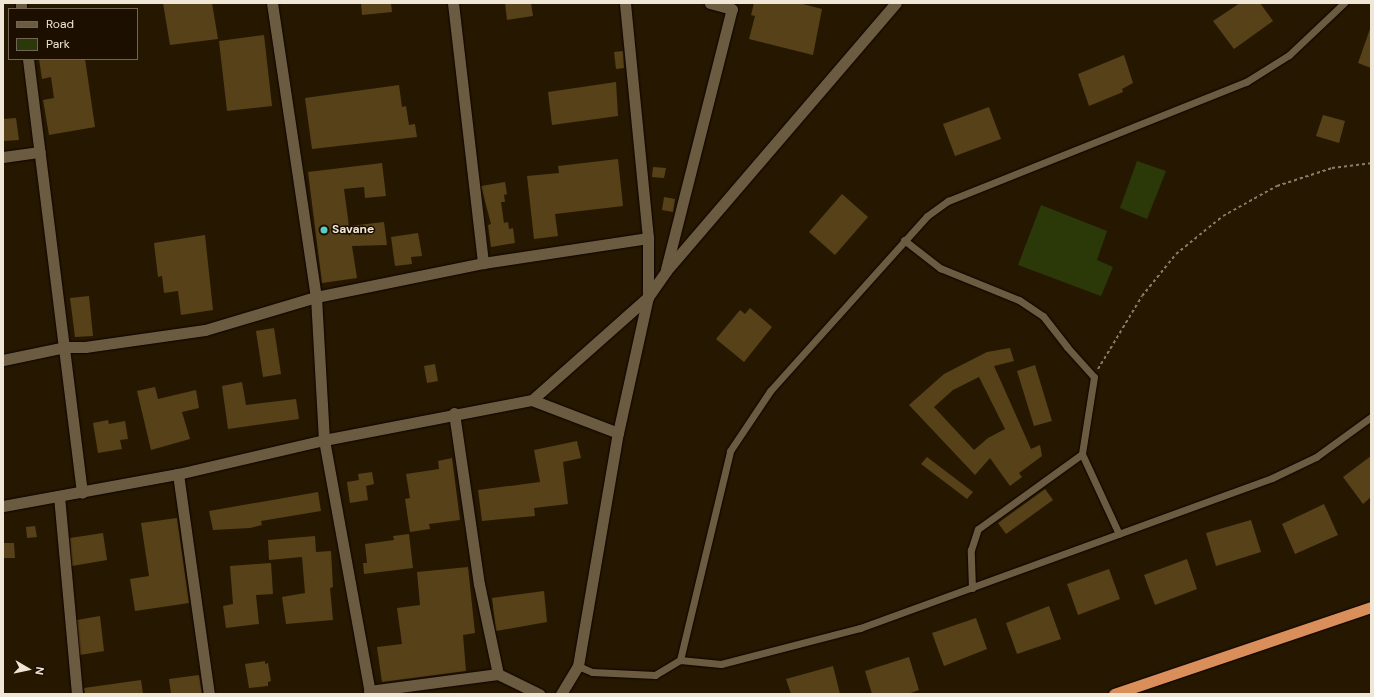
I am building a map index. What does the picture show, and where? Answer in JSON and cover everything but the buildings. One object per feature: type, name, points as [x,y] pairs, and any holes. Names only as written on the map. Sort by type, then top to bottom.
[{"type":"highway","points":[[1114,694],[1371,607]]},
{"type":"street","points":[[272,3],[316,296],[324,440],[369,693],[498,674],[539,694]]},
{"type":"street","points":[[453,3],[483,263]]},
{"type":"street","points":[[561,694],[578,666],[618,433],[648,298],[648,238],[625,3]]},
{"type":"street","points":[[666,271],[731,5],[710,3]]},
{"type":"street","points":[[532,400],[648,298],[666,271],[896,3]]},
{"type":"street","points":[[28,60],[82,493]]},
{"type":"street","points":[[3,157],[40,152]]},
{"type":"street","points":[[3,360],[65,347],[85,347],[205,330],[316,296],[483,263],[648,238]]},
{"type":"street","points":[[3,506],[82,493],[178,474],[324,440],[454,413],[532,400],[618,433]]},
{"type":"street","points":[[454,413],[478,584],[498,674]]},
{"type":"street","points":[[178,474],[209,694]]},
{"type":"street","points":[[59,496],[77,694]]},
{"type":"lane","points":[[680,660],[730,451],[770,391],[927,216],[948,201],[1246,82],[1289,55],[1344,3]]},
{"type":"lane","points":[[904,240],[940,268],[1019,300],[1043,316],[1067,347],[1094,377],[1082,454],[1119,534]]},
{"type":"lane","points":[[578,666],[592,672],[655,675],[680,660],[721,664],[860,628],[1272,478],[1316,457],[1371,416]]},
{"type":"lane","points":[[972,588],[971,550],[978,529],[1082,454]]},
{"type":"path","points":[[1094,377],[1142,296],[1176,254],[1223,216],[1276,186],[1332,168],[1371,163]]},
{"type":"green space","points":[[1137,161],[1166,171],[1147,219],[1120,208]]},
{"type":"green space","points":[[1041,205],[1107,231],[1097,260],[1113,267],[1101,296],[1018,265]]},
{"type":"place","name":"Savane","points":[[324,230]]}]
